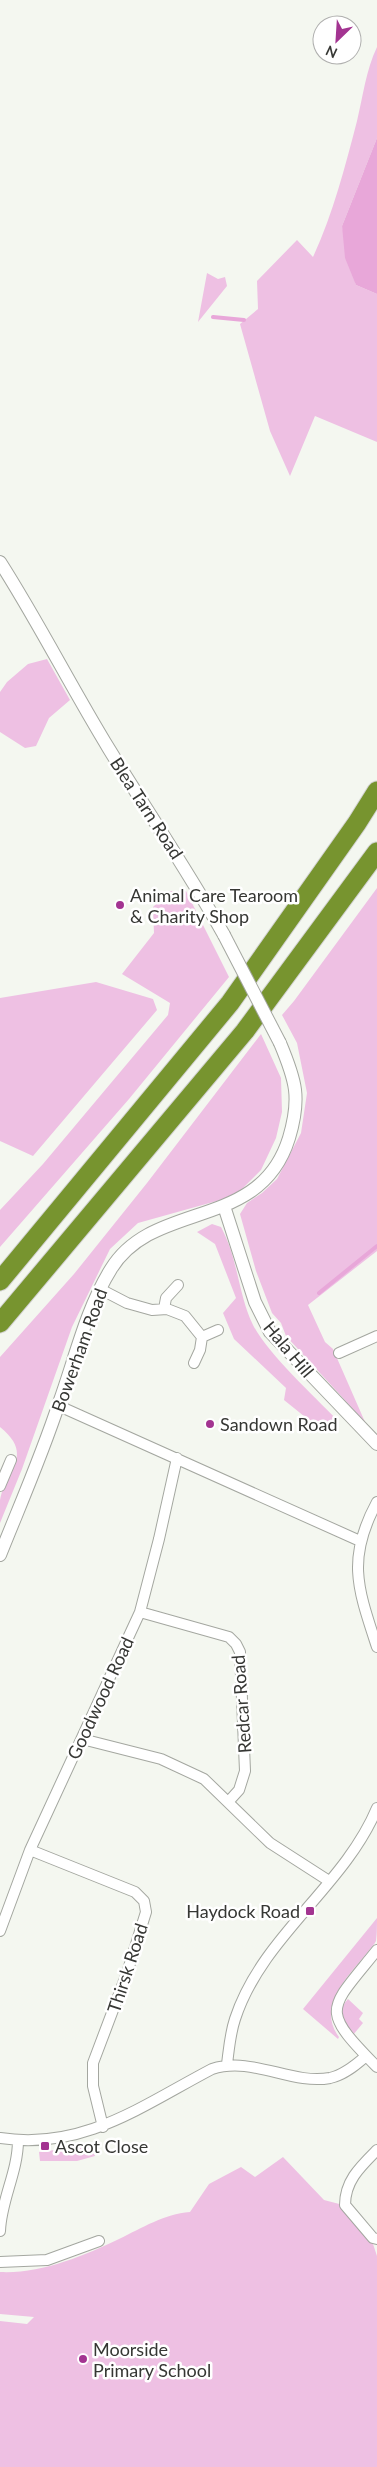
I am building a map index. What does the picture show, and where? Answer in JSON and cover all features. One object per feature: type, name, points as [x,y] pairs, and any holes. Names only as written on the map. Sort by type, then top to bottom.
[{"type":"highway","points":[[0,1281],[230,1003],[357,823],[377,791]]},
{"type":"highway","points":[[0,1323],[245,1030],[377,852]]},
{"type":"street","name":"Blea Tarn Road","points":[[0,562],[20,593],[109,749],[190,875],[224,935],[280,1043],[295,1078],[296,1116],[287,1145],[269,1178],[248,1193],[224,1206]]},
{"type":"street","name":"Bowerham Road","points":[[0,1555],[58,1406],[91,1311],[100,1289],[121,1253],[150,1232],[224,1206]]},
{"type":"street","name":"Hala Hill","points":[[224,1206],[255,1302],[270,1332],[377,1444]]},
{"type":"street","points":[[164,1309],[166,1298],[178,1284]]},
{"type":"street","points":[[100,1289],[127,1303],[152,1310],[164,1309],[185,1316],[202,1337],[200,1350],[194,1363]]},
{"type":"street","points":[[202,1337],[218,1330]]},
{"type":"street","points":[[339,1353],[359,1350],[377,1336]]},
{"type":"street","points":[[58,1406],[360,1542]]},
{"type":"street","name":"Goodwood Road","points":[[0,1931],[30,1850],[140,1612],[177,1458]]},
{"type":"street","points":[[0,1484],[11,1460]]},
{"type":"street","points":[[377,1502],[360,1542],[357,1578],[377,1647]]},
{"type":"street","name":"Redcar Road","points":[[140,1612],[229,1637],[240,1652],[245,1772],[239,1790],[229,1801]]},
{"type":"street","points":[[82,1739],[161,1759],[183,1767],[204,1778],[270,1843],[329,1881]]},
{"type":"street","points":[[227,2064],[235,2018],[254,1979],[273,1948],[329,1881],[364,1835],[377,1808]]},
{"type":"street","name":"Thirsk Road","points":[[30,1850],[135,1892],[144,1901],[146,1912],[127,1973],[93,2063],[93,2086],[103,2127]]},
{"type":"street","points":[[377,1950],[339,1998],[336,2009],[338,2023],[377,2067]]},
{"type":"street","points":[[0,2138],[18,2140],[77,2135],[103,2127],[212,2069],[227,2064],[309,2078],[330,2078],[346,2072],[366,2056]]},
{"type":"street","points":[[0,2231],[3,2207],[14,2175],[18,2140]]},
{"type":"street","points":[[377,2150],[351,2178],[345,2192],[345,2205],[373,2238],[377,2239]]},
{"type":"street","points":[[0,2262],[47,2260],[99,2241]]},
{"type":"shaded area","points":[[377,47],[377,138],[342,226],[356,285],[377,294],[377,442],[315,416],[290,476],[270,431],[240,324],[258,309],[257,281],[297,240],[313,257],[327,224],[338,190],[357,121],[367,74]]},
{"type":"shaded area","points":[[377,138],[377,294],[356,285],[345,258],[342,226]]},
{"type":"shaded area","points":[[207,273],[218,279],[225,277],[227,286],[198,322]]},
{"type":"shaded area","points":[[47,659],[70,700],[49,718],[36,746],[25,748],[0,732],[0,692],[7,682],[28,664]]},
{"type":"shaded area","points":[[377,888],[377,1251],[308,1305],[325,1342],[333,1349],[365,1422],[286,1336],[281,1323],[272,1313],[256,1271],[240,1214],[247,1203],[262,1193],[277,1179],[301,1133],[307,1093],[297,1043],[282,1015]]},
{"type":"shaded area","points":[[170,891],[186,891],[229,977],[129,1099],[0,1247],[0,1210],[43,1164],[168,1015],[170,1003],[122,974],[154,933],[153,907]]},
{"type":"shaded area","points":[[96,982],[153,999],[157,1010],[33,1156],[0,1141],[0,998]]},
{"type":"shaded area","points":[[261,1034],[281,1078],[282,1112],[276,1138],[261,1170],[241,1190],[224,1199],[138,1223],[110,1249],[72,1327],[22,1469],[0,1523],[0,1500],[17,1454],[16,1446],[0,1427],[0,1357],[74,1274],[147,1183]]},
{"type":"shaded area","points":[[212,1224],[221,1227],[227,1239],[248,1313],[260,1336],[269,1349],[337,1420],[325,1433],[284,1400],[286,1388],[234,1339],[223,1313],[236,1298],[215,1244],[197,1232]]},
{"type":"shaded area","points":[[377,1918],[376,1941],[337,1992],[333,2003],[331,2014],[333,2026],[339,2037],[338,2039],[303,2009]]},
{"type":"shaded area","points":[[348,1999],[363,2013],[359,2019],[363,2023],[353,2035],[342,2017],[342,2008]]},
{"type":"shaded area","points":[[91,2143],[95,2156],[77,2161],[40,2161],[39,2152],[78,2147]]},
{"type":"shaded area","points":[[283,2157],[324,2200],[347,2206],[370,2235],[377,2256],[377,2467],[0,2467],[0,2321],[27,2324],[34,2317],[0,2314],[0,2272],[31,2270],[61,2263],[91,2252],[162,2219],[190,2212],[209,2184],[241,2167],[255,2177]]},
{"type":"waterway","points":[[213,317],[244,320]]},
{"type":"waterway","points":[[319,1293],[377,1246]]},
{"type":"place","name":"Animal Care Tearoom & Charity Shop","points":[[120,905]]},
{"type":"place","name":"Sandown Road","points":[[210,1424]]},
{"type":"place","name":"Haydock Road","points":[[310,1911]]},
{"type":"place","name":"Ascot Close","points":[[45,2146]]},
{"type":"place","name":"Moorside Primary School","points":[[83,2359]]}]
